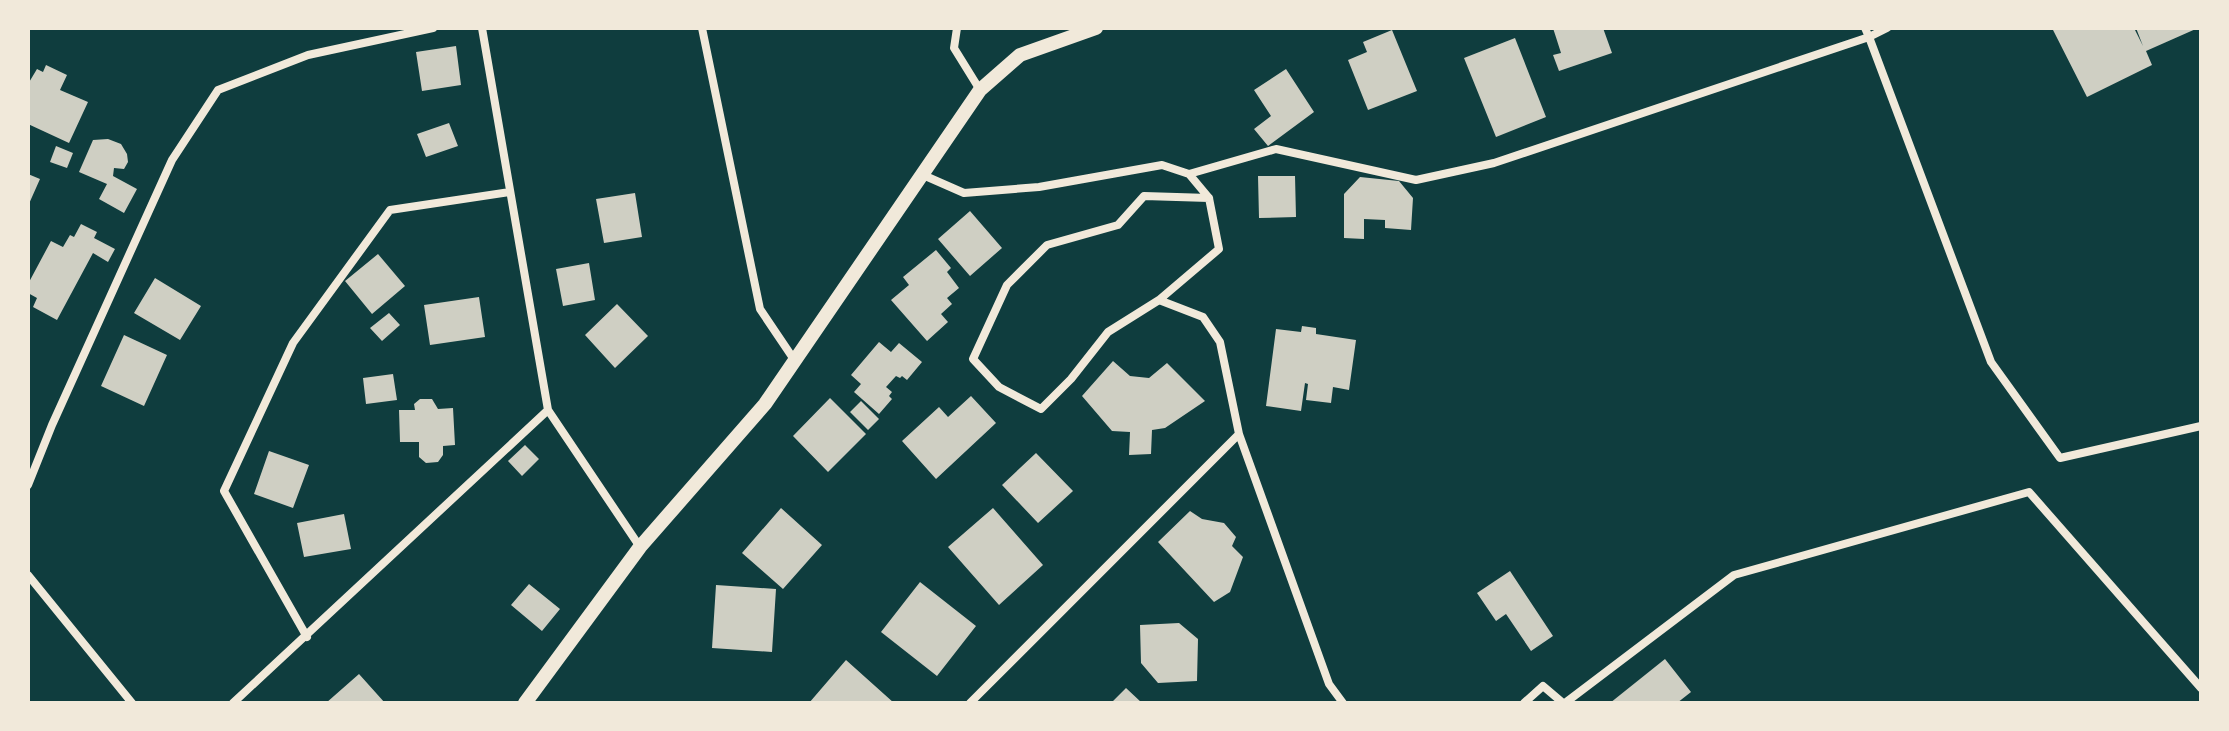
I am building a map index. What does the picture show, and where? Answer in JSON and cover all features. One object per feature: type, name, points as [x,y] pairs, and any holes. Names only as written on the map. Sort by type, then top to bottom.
[{"type":"street","points":[[28,485],[172,160],[218,90],[308,55],[433,28]]},
{"type":"street","points":[[482,28],[548,410],[640,547]]},
{"type":"street","points":[[702,28],[760,309],[795,361]]},
{"type":"street","points":[[957,28],[954,48],[980,90]]},
{"type":"street","points":[[525,703],[640,547],[765,404],[980,90],[1020,55],[1096,28]]},
{"type":"street","points":[[1189,174],[1276,149],[1416,180],[1494,163],[1867,32],[1887,28]]},
{"type":"street","points":[[1867,32],[1991,362],[2060,458],[2201,426]]},
{"type":"street","points":[[923,175],[964,193],[1039,187],[1162,165],[1189,174],[1209,198],[1219,249],[1159,300],[1108,332],[1071,379],[1041,409],[999,387],[973,359],[1007,285],[1047,245],[1118,225],[1144,196],[1209,198]]},
{"type":"street","points":[[307,637],[224,491],[293,343],[390,210],[510,192]]},
{"type":"street","points":[[1159,300],[1203,317],[1220,342],[1239,434],[1329,684],[1343,703]]},
{"type":"street","points":[[233,703],[548,410]]},
{"type":"street","points":[[970,703],[1239,434]]},
{"type":"street","points":[[1524,703],[1543,686],[1564,703],[1734,575],[2029,492],[2201,688]]},
{"type":"street","points":[[28,575],[132,703]]},
{"type":"building","points":[[1553,28],[1603,28],[1612,53],[1559,71],[1553,55],[1561,53]]},
{"type":"building","points":[[2052,28],[2134,28],[2143,46],[2136,28],[2198,28],[2146,51],[2152,65],[2087,97]]},
{"type":"building","points":[[1392,30],[1417,91],[1368,110],[1348,60],[1367,52],[1363,42]]},
{"type":"building","points":[[1515,38],[1546,117],[1496,137],[1464,58]]},
{"type":"building","points":[[456,46],[461,85],[422,91],[416,52]]},
{"type":"building","points":[[46,65],[67,75],[60,90],[88,102],[69,143],[28,124],[28,84],[37,69],[43,72]]},
{"type":"building","points":[[1286,69],[1314,112],[1268,146],[1254,129],[1271,116],[1254,90]]},
{"type":"building","points":[[449,123],[458,146],[426,157],[417,134]]},
{"type":"building","points":[[108,139],[121,144],[127,154],[128,162],[124,169],[114,168],[113,176],[137,189],[124,213],[99,199],[107,184],[79,172],[93,140]]},
{"type":"building","points":[[56,146],[73,153],[67,168],[50,162]]},
{"type":"building","points":[[28,174],[40,179],[28,206]]},
{"type":"building","points":[[1258,176],[1295,176],[1296,217],[1259,218]]},
{"type":"building","points":[[1360,177],[1399,181],[1413,198],[1411,230],[1385,228],[1385,220],[1364,219],[1364,239],[1344,238],[1344,194]]},
{"type":"building","points":[[635,193],[642,237],[604,243],[596,199]]},
{"type":"building","points":[[970,211],[1002,248],[970,276],[938,239]]},
{"type":"building","points":[[81,224],[97,232],[94,238],[115,249],[108,262],[93,253],[57,320],[33,307],[37,298],[28,293],[28,284],[51,241],[63,247],[70,235],[74,237]]},
{"type":"building","points":[[936,250],[951,268],[947,272],[959,288],[947,298],[952,304],[941,314],[948,322],[927,341],[891,300],[909,285],[903,277]]},
{"type":"building","points":[[378,254],[405,286],[372,314],[345,281]]},
{"type":"building","points":[[589,263],[595,300],[563,306],[556,269]]},
{"type":"building","points":[[155,278],[201,306],[180,340],[134,313]]},
{"type":"building","points":[[479,297],[485,337],[430,345],[424,305]]},
{"type":"building","points":[[617,304],[648,336],[615,368],[585,335]]},
{"type":"building","points":[[389,313],[400,325],[382,341],[370,328]]},
{"type":"building","points":[[1302,326],[1316,328],[1316,334],[1356,340],[1349,390],[1333,387],[1331,403],[1306,400],[1308,384],[1305,383],[1301,411],[1266,406],[1276,329],[1301,332]]},
{"type":"building","points":[[124,335],[167,355],[144,406],[101,386]]},
{"type":"building","points":[[879,342],[891,352],[899,343],[922,362],[907,380],[896,376],[886,387],[892,392],[889,396],[892,399],[879,414],[854,392],[861,384],[851,375]]},
{"type":"building","points":[[1113,361],[1130,376],[1149,378],[1167,363],[1205,401],[1165,428],[1152,430],[1151,454],[1129,455],[1130,432],[1112,431],[1082,396]]},
{"type":"building","points":[[393,374],[397,400],[366,404],[363,378]]},
{"type":"building","points":[[971,396],[996,423],[936,479],[902,441],[939,407],[948,417]]},
{"type":"building","points":[[830,398],[866,434],[828,472],[793,436]]},
{"type":"building","points":[[420,399],[432,399],[438,409],[453,408],[455,445],[443,446],[443,455],[438,462],[426,463],[419,457],[419,442],[400,442],[399,410],[415,410],[414,404]]},
{"type":"building","points":[[861,401],[879,419],[868,430],[850,412]]},
{"type":"building","points":[[525,445],[539,459],[522,476],[508,461]]},
{"type":"building","points":[[269,451],[309,465],[293,508],[254,494]]},
{"type":"building","points":[[1036,453],[1073,491],[1038,523],[1002,485]]},
{"type":"building","points":[[781,508],[822,545],[783,589],[742,553]]},
{"type":"building","points":[[993,508],[1043,565],[999,605],[948,547]]},
{"type":"building","points":[[1190,511],[1202,519],[1224,523],[1236,537],[1232,546],[1243,557],[1230,592],[1214,602],[1158,542]]},
{"type":"building","points":[[344,514],[351,549],[304,557],[297,523]]},
{"type":"building","points":[[1510,571],[1553,636],[1531,651],[1506,614],[1496,621],[1477,593]]},
{"type":"building","points":[[920,582],[976,626],[937,676],[881,632]]},
{"type":"building","points":[[529,584],[560,609],[542,631],[511,605]]},
{"type":"building","points":[[716,585],[776,589],[772,652],[712,648]]},
{"type":"building","points":[[1179,623],[1198,639],[1197,681],[1158,683],[1141,663],[1140,625]]},
{"type":"building","points":[[1665,659],[1691,692],[1677,703],[1610,703]]},
{"type":"building","points":[[846,660],[894,703],[809,703]]},
{"type":"building","points":[[359,674],[385,703],[326,703]]},
{"type":"building","points":[[1126,688],[1142,703],[1111,703]]}]
